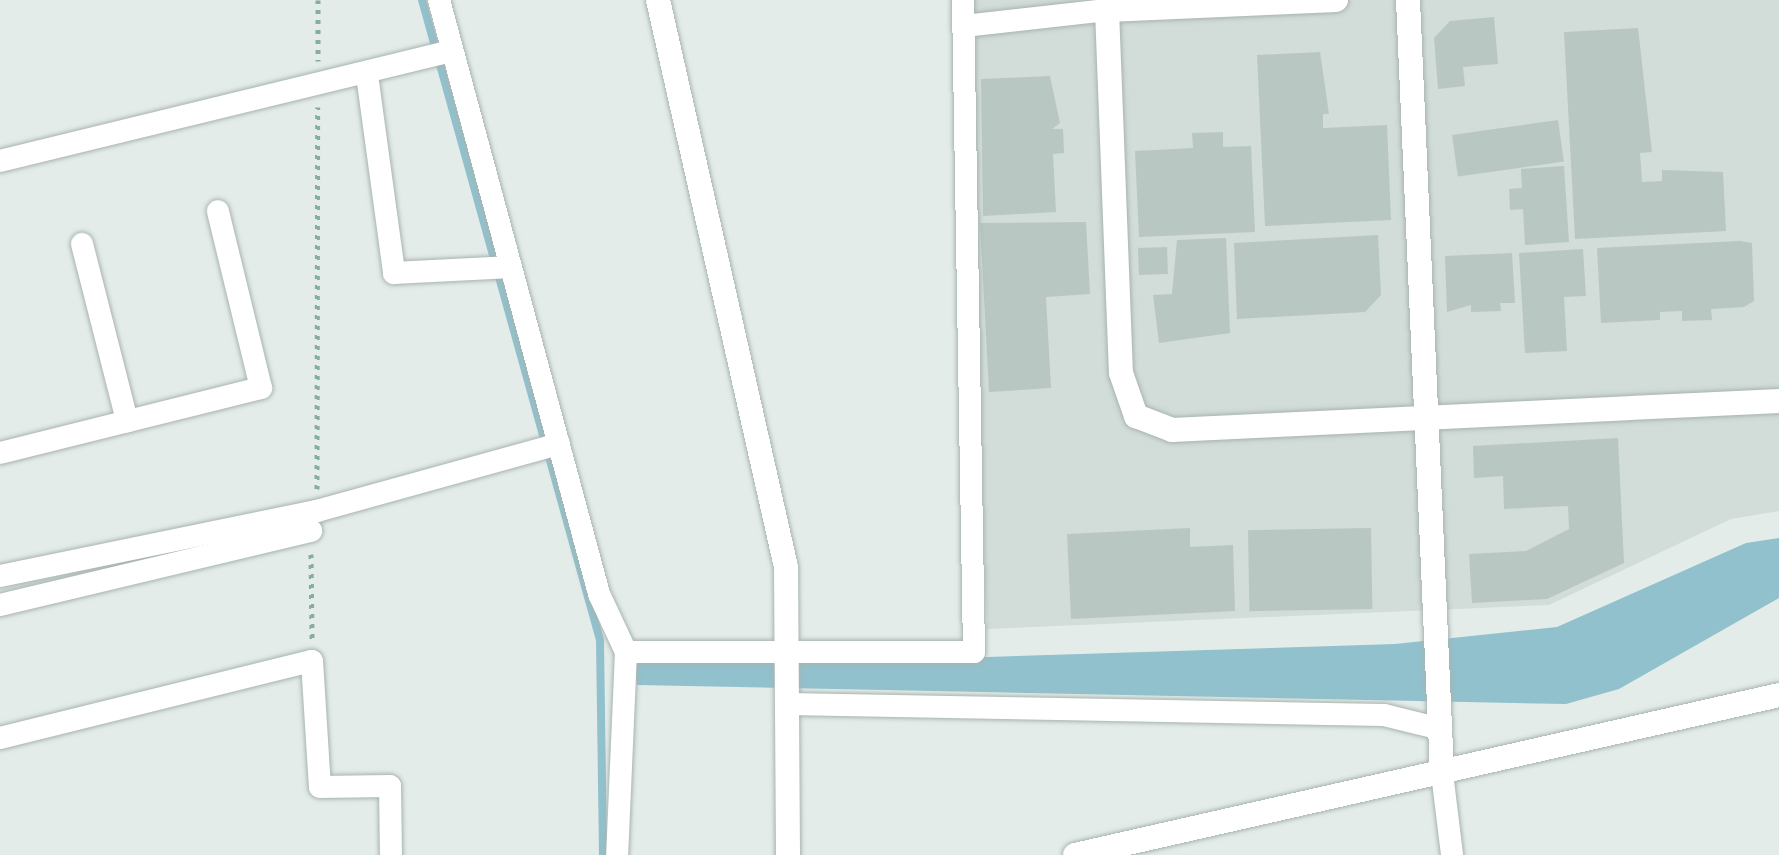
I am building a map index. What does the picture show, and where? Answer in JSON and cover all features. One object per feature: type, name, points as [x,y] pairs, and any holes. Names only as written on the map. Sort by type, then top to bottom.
[{"type":"street","points":[[439,0],[599,594],[626,652],[617,855]]},
{"type":"street","points":[[658,0],[766,466],[786,567],[788,855]]},
{"type":"street","points":[[626,652],[789,657],[974,652],[963,0]]},
{"type":"street","points":[[964,26],[1107,10],[1336,0]]},
{"type":"street","points":[[1408,0],[1430,420],[1442,773],[1452,855]]},
{"type":"street","points":[[1107,10],[1121,373],[1136,416],[1172,430],[1779,401]]},
{"type":"street","points":[[0,161],[319,87],[451,51]]},
{"type":"street","points":[[367,75],[394,273],[511,267]]},
{"type":"street","points":[[0,453],[261,388],[218,211]]},
{"type":"street","points":[[82,244],[127,421]]},
{"type":"street","points":[[0,605],[314,521],[559,444]]},
{"type":"street","points":[[0,576],[314,521]]},
{"type":"street","points":[[0,738],[312,661],[320,787],[390,786],[391,855]]},
{"type":"street","points":[[1075,855],[1778,696]]},
{"type":"street","points":[[787,700],[1384,715],[1441,720]]},
{"type":"path","points":[[312,661],[318,0]]},
{"type":"shaded area","points":[[963,0],[1779,0],[1779,511],[1731,519],[1549,605],[987,629]]},
{"type":"water","points":[[1779,538],[1779,598],[1619,689],[1566,704],[637,685],[634,657],[987,657],[1395,644],[1557,627],[1746,543]]},
{"type":"building","points":[[1494,17],[1498,64],[1463,67],[1465,86],[1438,89],[1434,38],[1450,21]]},
{"type":"building","points":[[1638,28],[1652,152],[1640,153],[1642,182],[1662,181],[1662,170],[1723,172],[1726,231],[1575,239],[1564,32]]},
{"type":"building","points":[[1320,52],[1329,114],[1323,114],[1323,128],[1387,125],[1391,220],[1265,226],[1257,55]]},
{"type":"building","points":[[1050,76],[1060,123],[1052,129],[1063,129],[1064,153],[1053,154],[1056,212],[983,216],[981,79]]},
{"type":"building","points":[[1558,120],[1564,162],[1458,176],[1452,135]]},
{"type":"building","points":[[1223,132],[1223,147],[1251,146],[1255,232],[1139,237],[1135,151],[1193,148],[1192,133]]},
{"type":"building","points":[[1564,166],[1569,242],[1525,245],[1523,209],[1510,210],[1509,189],[1522,188],[1521,169]]},
{"type":"building","points":[[1086,222],[1090,294],[1046,297],[1051,388],[989,392],[980,223]]},
{"type":"building","points":[[1378,235],[1381,295],[1365,312],[1237,319],[1234,243]]},
{"type":"building","points":[[1226,238],[1230,333],[1159,343],[1153,295],[1172,294],[1177,240]]},
{"type":"building","points":[[1752,243],[1754,301],[1744,307],[1711,309],[1712,320],[1682,321],[1682,311],[1660,312],[1660,320],[1601,323],[1597,248]]},
{"type":"building","points":[[1167,247],[1168,274],[1139,275],[1138,248]]},
{"type":"building","points":[[1583,249],[1586,296],[1564,297],[1567,351],[1525,353],[1519,253]]},
{"type":"building","points":[[1512,253],[1515,303],[1500,303],[1501,311],[1471,312],[1471,305],[1447,312],[1445,256]]},
{"type":"building","points":[[1618,438],[1624,563],[1547,599],[1472,603],[1469,554],[1526,551],[1569,529],[1568,506],[1504,509],[1503,476],[1474,478],[1473,446]]},
{"type":"building","points":[[1190,528],[1190,547],[1233,545],[1235,611],[1071,619],[1067,534]]},
{"type":"building","points":[[1371,528],[1372,609],[1249,611],[1248,530]]},
{"type":"waterway","points":[[422,0],[600,640],[603,855]]}]
